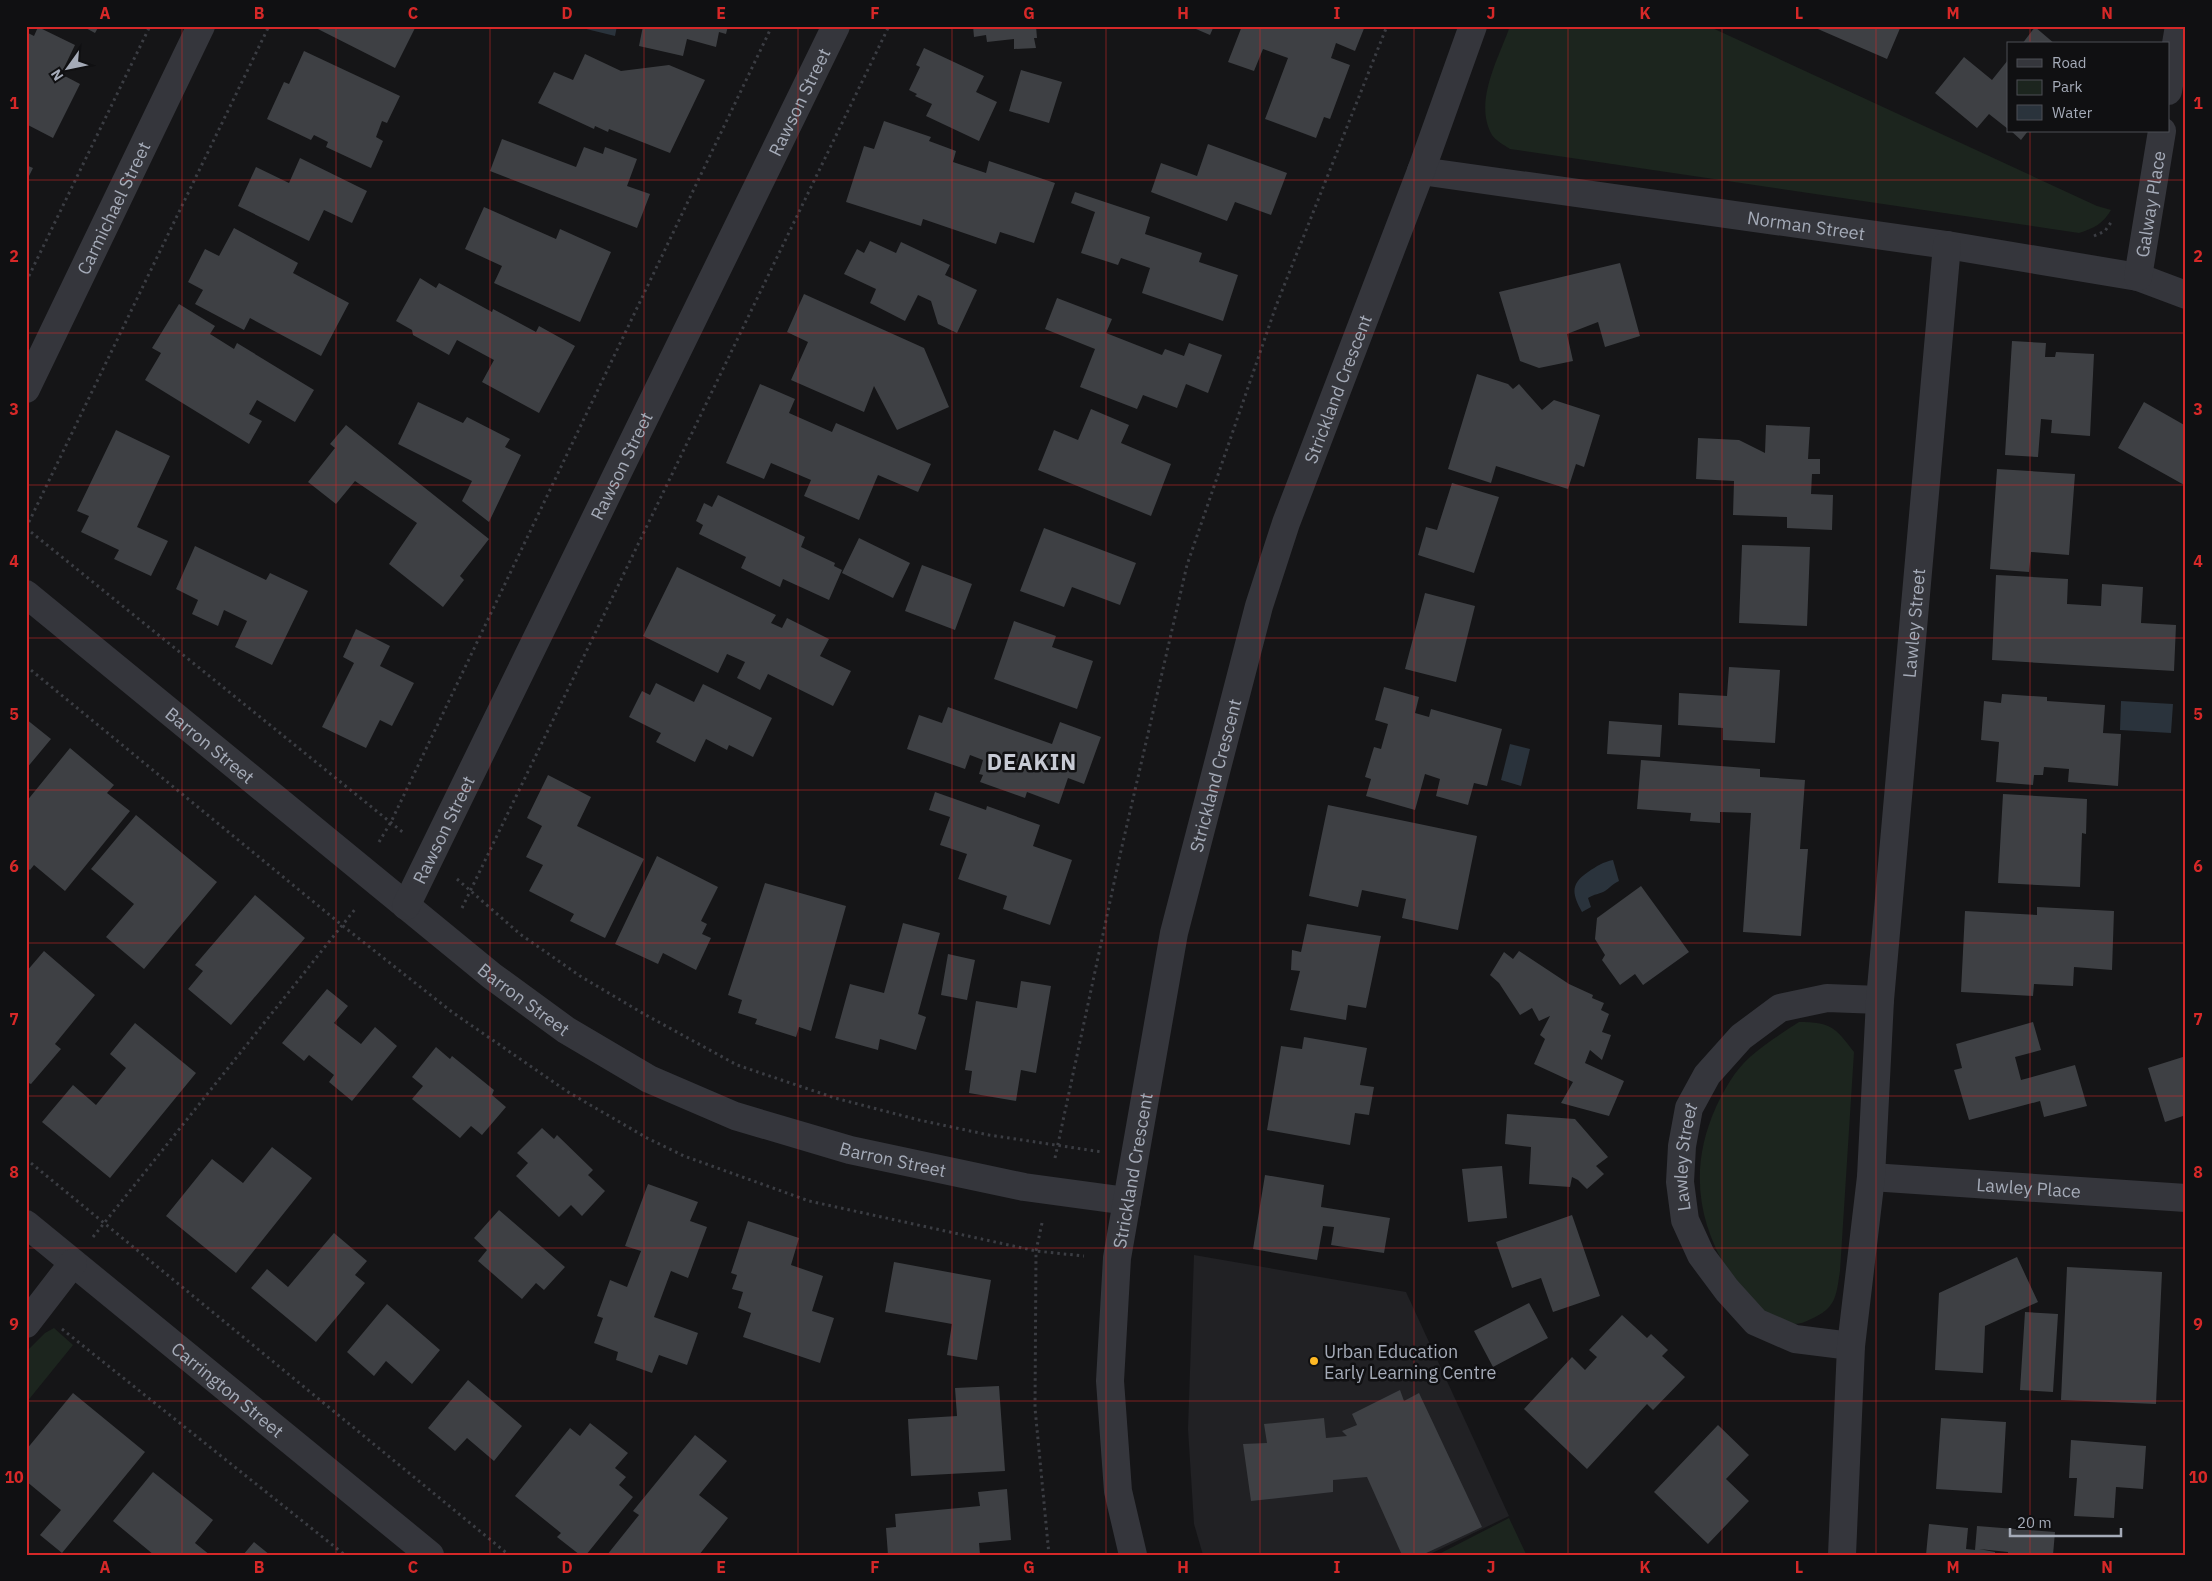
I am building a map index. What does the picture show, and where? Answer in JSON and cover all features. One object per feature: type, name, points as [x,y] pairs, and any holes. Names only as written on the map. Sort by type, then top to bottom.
[{"type":"street","name":"Carmichael Street","points":[[26,389],[201,26]]},
{"type":"street","name":"Rawson Street","points":[[406,906],[836,26]]},
{"type":"street","name":"Strickland Crescent","points":[[1132,1555],[1118,1491],[1110,1381],[1116,1258],[1136,1157],[1174,934],[1259,606],[1286,523],[1421,171],[1473,26]]},
{"type":"street","points":[[2170,79],[2179,26]]},
{"type":"street","name":"Galway Place","points":[[2138,277],[2162,132]]},
{"type":"street","name":"Norman Street","points":[[1421,171],[1947,245],[2138,277],[2186,295]]},
{"type":"street","name":"Lawley Street","points":[[1842,1555],[1851,1346],[1871,1177],[1880,1000],[1947,245]]},
{"type":"street","name":"Barron Street","points":[[26,594],[492,976],[566,1030],[649,1079],[735,1116],[850,1150],[1049,1191],[1127,1201]]},
{"type":"street","name":"Lawley Street","points":[[1851,1346],[1795,1339],[1756,1322],[1727,1290],[1701,1255],[1685,1220],[1680,1182],[1682,1146],[1689,1108],[1706,1075],[1741,1037],[1780,1008],[1827,998],[1880,1000]]},
{"type":"street","name":"Lawley Place","points":[[1871,1177],[2186,1198]]},
{"type":"street","name":"Carrington Street","points":[[26,1224],[430,1555]]},
{"type":"street","points":[[32,1316],[73,1263]]},
{"type":"path","points":[[26,282],[150,26]]},
{"type":"path","points":[[269,26],[26,528],[391,822],[520,934],[580,976],[644,1014],[737,1065],[835,1098],[919,1120],[989,1135],[1136,1157]]},
{"type":"path","points":[[73,1263],[343,926],[772,26]]},
{"type":"path","points":[[447,940],[889,26]]},
{"type":"path","points":[[1049,1555],[1035,1408],[1036,1251],[1120,855],[1188,565],[1276,306],[1387,26]]},
{"type":"path","points":[[26,1159],[509,1555]]},
{"type":"path","points":[[32,1316],[345,1555]]},
{"type":"shaded area","name":"Urban Education Early Learning Centre","points":[[1194,1255],[1406,1292],[1509,1516],[1428,1555],[1203,1555],[1194,1524],[1188,1429]]},
{"type":"green space","points":[[1510,26],[1708,26],[2097,206],[2111,210],[2098,225],[2079,233],[1510,149],[1497,141],[1492,135],[1485,109],[1486,94],[1494,66]]},
{"type":"green space","points":[[1799,1022],[1818,1023],[1831,1028],[1842,1037],[1854,1052],[1840,1271],[1836,1295],[1826,1311],[1807,1321],[1793,1324],[1774,1318],[1756,1305],[1729,1273],[1709,1232],[1700,1192],[1700,1171],[1702,1150],[1708,1129],[1716,1107],[1730,1080],[1750,1057]]},
{"type":"green space","points":[[54,1328],[73,1345],[26,1403],[26,1352],[45,1333]]},
{"type":"green space","points":[[1509,1518],[1526,1554],[1530,1555],[1437,1555]]},
{"type":"water","points":[[574,26],[617,26],[615,36]]},
{"type":"water","points":[[2121,701],[2173,704],[2171,733],[2120,730]]},
{"type":"water","points":[[1510,744],[1530,749],[1521,786],[1501,780]]},
{"type":"water","points":[[1613,860],[1619,881],[1605,891],[1588,898],[1591,907],[1582,912],[1576,900],[1574,890],[1578,881],[1597,866]]},
{"type":"building","points":[[82,26],[99,26],[95,33]]},
{"type":"building","points":[[312,26],[416,26],[395,68]]},
{"type":"building","points":[[643,26],[728,26],[726,34],[719,32],[716,47],[687,39],[683,56],[639,46]]},
{"type":"building","points":[[973,26],[1036,26],[1037,38],[1034,38],[1036,48],[1014,49],[1014,39],[987,42],[986,35],[974,37]]},
{"type":"building","points":[[1189,26],[1214,26],[1210,35]]},
{"type":"building","points":[[1242,26],[1365,26],[1355,51],[1336,43],[1331,58],[1350,65],[1330,119],[1324,117],[1316,138],[1265,119],[1288,58],[1263,49],[1254,71],[1228,62]]},
{"type":"building","points":[[1811,26],[1901,26],[1887,59]]},
{"type":"building","points":[[38,27],[75,45],[61,74],[80,84],[53,138],[26,124],[26,32],[34,36]]},
{"type":"building","points":[[2035,27],[2053,42],[2024,42]]},
{"type":"building","points":[[924,48],[984,76],[976,92],[997,102],[979,141],[926,116],[932,104],[915,96],[917,94],[909,90],[920,67],[916,65]]},
{"type":"building","points":[[304,51],[400,96],[387,123],[382,121],[376,137],[383,141],[371,168],[326,147],[328,142],[314,135],[311,140],[267,119],[284,82],[289,84]]},
{"type":"building","points":[[585,54],[621,71],[669,65],[705,80],[670,153],[609,129],[608,132],[595,126],[594,129],[538,103],[554,72],[573,80]]},
{"type":"building","points":[[1964,57],[1992,80],[2007,61],[2007,128],[1989,114],[1977,128],[1935,93]]},
{"type":"building","points":[[1021,70],[1062,82],[1049,123],[1009,111]]},
{"type":"building","points":[[884,121],[931,137],[929,141],[956,151],[953,162],[986,173],[989,161],[1055,183],[1034,243],[1000,232],[996,244],[923,219],[921,226],[846,202],[864,146],[874,149]]},
{"type":"building","points":[[2012,132],[2027,132],[2021,140]]},
{"type":"building","points":[[502,139],[576,167],[584,147],[603,154],[605,147],[637,159],[627,186],[650,194],[637,228],[490,171]]},
{"type":"building","points":[[1208,144],[1287,173],[1271,215],[1235,202],[1227,221],[1151,192],[1161,163],[1197,176]]},
{"type":"building","points":[[300,158],[367,191],[352,223],[324,210],[309,241],[238,206],[256,167],[289,183]]},
{"type":"building","points":[[26,165],[33,168],[26,182]]},
{"type":"building","points":[[1075,192],[1150,217],[1145,234],[1202,253],[1199,262],[1238,275],[1223,321],[1142,293],[1150,268],[1121,258],[1118,265],[1081,253],[1095,212],[1071,203]]},
{"type":"building","points":[[484,207],[556,239],[560,229],[611,252],[580,322],[494,283],[502,266],[465,249]]},
{"type":"building","points":[[234,228],[298,263],[293,273],[349,303],[321,356],[250,318],[244,330],[195,304],[203,290],[188,282],[205,249],[219,256]]},
{"type":"building","points":[[870,241],[896,253],[901,242],[950,265],[945,275],[977,290],[957,333],[938,324],[931,301],[918,295],[905,321],[870,303],[876,289],[844,274],[857,249],[864,253]]},
{"type":"building","points":[[1620,263],[1640,336],[1605,347],[1598,322],[1567,334],[1573,361],[1539,368],[1520,361],[1499,292]]},
{"type":"building","points":[[420,278],[436,288],[439,283],[492,312],[493,309],[536,332],[539,326],[575,346],[539,413],[482,382],[494,360],[457,340],[449,355],[413,335],[412,330],[396,321]]},
{"type":"building","points":[[804,294],[924,348],[949,407],[897,430],[874,386],[864,412],[791,380],[808,342],[787,332]]},
{"type":"building","points":[[1057,298],[1112,319],[1106,333],[1162,355],[1165,349],[1184,356],[1189,343],[1222,355],[1208,393],[1186,384],[1177,408],[1143,395],[1137,409],[1080,387],[1095,349],[1045,329]]},
{"type":"building","points":[[179,304],[215,326],[210,334],[234,349],[237,343],[314,390],[295,422],[257,400],[249,414],[262,421],[249,444],[145,380],[161,353],[152,348]]},
{"type":"building","points":[[2012,341],[2046,343],[2045,357],[2055,357],[2056,352],[2094,354],[2090,436],[2051,433],[2052,420],[2041,419],[2038,457],[2005,455]]},
{"type":"building","points":[[1477,374],[1508,384],[1513,389],[1519,384],[1542,410],[1554,400],[1600,415],[1584,467],[1576,464],[1568,489],[1496,466],[1491,483],[1448,469]]},
{"type":"building","points":[[760,384],[795,399],[789,413],[832,432],[836,423],[931,464],[918,492],[878,475],[859,520],[804,496],[811,480],[771,463],[764,479],[726,463]]},
{"type":"building","points":[[418,402],[463,423],[467,417],[510,439],[505,447],[521,455],[489,522],[462,501],[472,481],[398,444]]},
{"type":"building","points":[[2144,402],[2186,426],[2186,486],[2118,448]]},
{"type":"building","points":[[1091,409],[1129,425],[1121,443],[1171,464],[1151,516],[1038,470],[1054,430],[1078,440]]},
{"type":"building","points":[[346,425],[489,539],[460,576],[464,580],[443,607],[389,564],[417,523],[355,481],[336,504],[308,482],[335,448],[330,444]]},
{"type":"building","points":[[1766,425],[1810,427],[1808,459],[1820,459],[1820,474],[1812,474],[1811,494],[1833,495],[1832,530],[1787,528],[1787,517],[1733,515],[1734,481],[1696,479],[1698,438],[1739,440],[1765,453]]},
{"type":"building","points":[[116,430],[170,456],[137,527],[168,541],[151,576],[114,559],[119,550],[81,532],[89,516],[77,511]]},
{"type":"building","points":[[1997,469],[2075,474],[2069,555],[2031,552],[2029,572],[1990,569]]},
{"type":"building","points":[[1452,483],[1499,497],[1474,573],[1418,555],[1426,527],[1437,530]]},
{"type":"building","points":[[718,495],[805,537],[801,547],[835,563],[834,566],[842,570],[829,600],[783,579],[780,587],[741,568],[746,557],[699,534],[703,525],[696,521],[704,503],[712,507]]},
{"type":"building","points":[[1044,528],[1136,563],[1120,605],[1072,587],[1064,607],[1020,591]]},
{"type":"building","points":[[859,538],[910,563],[893,598],[842,573]]},
{"type":"building","points":[[1742,545],[1810,547],[1807,626],[1739,623]]},
{"type":"building","points":[[195,546],[266,580],[270,573],[308,591],[272,665],[235,647],[247,621],[224,610],[218,626],[192,614],[198,600],[176,589]]},
{"type":"building","points":[[922,565],[972,584],[955,630],[905,611]]},
{"type":"building","points":[[677,567],[776,615],[771,623],[782,628],[787,618],[829,639],[820,656],[851,671],[833,706],[768,674],[760,690],[737,678],[745,662],[727,654],[718,673],[643,636]]},
{"type":"building","points":[[1996,575],[2068,579],[2067,604],[2101,606],[2102,584],[2143,587],[2141,623],[2176,625],[2174,671],[1992,660]]},
{"type":"building","points":[[1425,593],[1475,606],[1456,682],[1405,669]]},
{"type":"building","points":[[1014,621],[1056,636],[1052,647],[1093,661],[1077,709],[994,679]]},
{"type":"building","points":[[356,629],[390,646],[380,666],[414,683],[392,726],[380,720],[366,748],[322,727],[354,663],[343,657]]},
{"type":"building","points":[[1729,667],[1780,670],[1775,743],[1723,740],[1723,728],[1678,725],[1679,693],[1727,696]]},
{"type":"building","points":[[656,683],[694,702],[703,684],[772,718],[753,757],[729,745],[727,750],[706,739],[695,762],[656,742],[661,733],[629,717],[642,691],[650,695]]},
{"type":"building","points":[[1384,687],[1419,697],[1415,713],[1429,717],[1431,709],[1502,729],[1487,786],[1474,783],[1468,805],[1436,796],[1440,779],[1425,774],[1415,810],[1366,796],[1371,779],[1365,777],[1374,747],[1381,749],[1388,724],[1375,720]]},
{"type":"building","points":[[2002,694],[2047,697],[2047,701],[2105,705],[2103,733],[2121,734],[2118,786],[2068,782],[2069,769],[2044,767],[2043,775],[2034,775],[2033,785],[1996,782],[1999,742],[1981,740],[1984,701],[2001,703]]},
{"type":"building","points":[[948,707],[1052,744],[1060,722],[1101,737],[1084,784],[1068,778],[1059,804],[1027,792],[1025,798],[980,782],[983,775],[979,774],[983,760],[970,755],[965,769],[907,749],[919,715],[942,723]]},
{"type":"building","points":[[26,719],[51,739],[26,769]]},
{"type":"building","points":[[1609,721],[1662,725],[1660,757],[1607,754]]},
{"type":"building","points":[[70,748],[114,785],[107,793],[130,811],[65,891],[34,865],[30,870],[26,867],[26,802]]},
{"type":"building","points":[[1641,760],[1760,769],[1760,777],[1805,780],[1800,849],[1808,849],[1801,936],[1743,932],[1751,813],[1720,812],[1720,823],[1690,821],[1691,813],[1637,809]]},
{"type":"building","points":[[548,775],[591,797],[577,826],[644,859],[605,938],[570,921],[574,914],[529,891],[543,865],[526,857],[542,826],[527,818]]},
{"type":"building","points":[[935,792],[986,810],[987,806],[1040,825],[1033,846],[1072,860],[1050,925],[1003,909],[1007,896],[958,879],[967,854],[940,845],[950,817],[929,810]]},
{"type":"building","points":[[2003,794],[2087,799],[2086,834],[2082,833],[2080,887],[1998,883]]},
{"type":"building","points":[[1328,805],[1477,836],[1458,930],[1402,918],[1406,899],[1362,890],[1358,907],[1309,896]]},
{"type":"building","points":[[136,815],[217,882],[144,969],[106,937],[134,904],[91,869]]},
{"type":"building","points":[[657,856],[718,887],[701,921],[707,924],[702,934],[711,938],[696,970],[663,953],[658,964],[615,944]]},
{"type":"building","points":[[765,883],[846,906],[811,1031],[799,1027],[796,1037],[755,1024],[757,1019],[738,1013],[742,1000],[728,995]]},
{"type":"building","points":[[1641,886],[1689,952],[1643,985],[1635,974],[1620,985],[1602,960],[1605,955],[1595,939],[1597,918]]},
{"type":"building","points":[[255,895],[305,938],[231,1025],[188,989],[203,971],[195,965]]},
{"type":"building","points":[[2037,907],[2114,911],[2112,970],[2074,967],[2073,986],[2034,984],[2033,996],[1961,992],[1965,911],[2037,915]]},
{"type":"building","points":[[903,923],[940,933],[918,1014],[926,1017],[916,1050],[880,1039],[878,1050],[835,1038],[850,984],[884,993]]},
{"type":"building","points":[[1307,924],[1381,936],[1366,1008],[1348,1005],[1346,1020],[1290,1010],[1300,971],[1291,970],[1292,950],[1301,952]]},
{"type":"building","points":[[44,951],[95,995],[55,1044],[61,1049],[31,1084],[26,1082],[26,972]]},
{"type":"building","points":[[1519,951],[1569,984],[1593,995],[1592,998],[1604,1003],[1601,1010],[1609,1014],[1602,1032],[1611,1035],[1602,1060],[1590,1050],[1585,1063],[1624,1081],[1609,1116],[1561,1103],[1573,1082],[1534,1064],[1545,1039],[1540,1035],[1550,1016],[1539,1021],[1532,1008],[1520,1015],[1499,983],[1490,975],[1504,952],[1513,959]]},
{"type":"building","points":[[948,954],[975,960],[967,1000],[941,995]]},
{"type":"building","points":[[1021,981],[1051,986],[1036,1073],[1021,1070],[1016,1101],[969,1093],[972,1071],[965,1070],[976,1001],[1017,1008]]},
{"type":"building","points":[[327,989],[348,1006],[334,1023],[361,1044],[375,1027],[397,1046],[352,1101],[329,1082],[334,1075],[309,1055],[304,1061],[282,1043]]},
{"type":"building","points":[[2033,1022],[2041,1050],[2015,1057],[2021,1080],[2075,1065],[2087,1106],[2044,1117],[2040,1101],[1969,1120],[1954,1070],[1962,1068],[1956,1044]]},
{"type":"building","points":[[135,1023],[196,1073],[110,1178],[42,1122],[73,1085],[96,1105],[126,1068],[110,1054]]},
{"type":"building","points":[[1304,1037],[1367,1048],[1360,1085],[1374,1087],[1369,1115],[1355,1113],[1350,1145],[1267,1130],[1281,1046],[1302,1049]]},
{"type":"building","points":[[436,1047],[450,1059],[452,1056],[494,1090],[492,1095],[506,1107],[482,1135],[471,1126],[460,1138],[412,1099],[423,1086],[412,1077]]},
{"type":"building","points":[[2186,1056],[2186,1115],[2165,1122],[2148,1068]]},
{"type":"building","points":[[1507,1114],[1575,1119],[1608,1157],[1596,1166],[1604,1174],[1587,1189],[1572,1177],[1570,1187],[1529,1184],[1531,1147],[1505,1144]]},
{"type":"building","points":[[542,1128],[554,1139],[557,1135],[593,1170],[588,1175],[605,1191],[582,1216],[571,1205],[559,1217],[516,1176],[528,1163],[517,1153]]},
{"type":"building","points":[[272,1147],[312,1178],[236,1273],[166,1216],[212,1159],[243,1183]]},
{"type":"building","points":[[1502,1166],[1507,1218],[1468,1222],[1462,1169]]},
{"type":"building","points":[[1265,1175],[1324,1185],[1321,1207],[1390,1218],[1384,1253],[1331,1245],[1334,1227],[1323,1226],[1317,1260],[1253,1249]]},
{"type":"building","points":[[648,1184],[698,1202],[690,1221],[707,1227],[688,1278],[671,1271],[654,1317],[698,1333],[687,1365],[659,1355],[652,1373],[616,1360],[618,1352],[594,1343],[603,1318],[597,1316],[610,1280],[627,1287],[641,1251],[625,1246]]},
{"type":"building","points":[[499,1210],[565,1267],[544,1290],[536,1283],[522,1299],[478,1261],[487,1250],[474,1238]]},
{"type":"building","points":[[1572,1215],[1600,1296],[1553,1312],[1541,1278],[1512,1288],[1496,1242]]},
{"type":"building","points":[[748,1221],[799,1238],[791,1265],[823,1276],[812,1311],[834,1318],[820,1363],[743,1337],[751,1313],[738,1308],[743,1292],[732,1289],[737,1275],[731,1273]]},
{"type":"building","points":[[334,1233],[367,1261],[355,1275],[365,1283],[316,1342],[251,1288],[267,1269],[288,1287]]},
{"type":"building","points":[[2017,1257],[2038,1302],[1985,1326],[1983,1373],[1935,1370],[1939,1293]]},
{"type":"building","points":[[894,1262],[991,1280],[977,1360],[947,1355],[952,1324],[885,1312]]},
{"type":"building","points":[[2067,1267],[2162,1272],[2156,1404],[2061,1400]]},
{"type":"building","points":[[1529,1303],[1548,1338],[1493,1367],[1474,1331]]},
{"type":"building","points":[[387,1304],[440,1350],[412,1384],[386,1361],[374,1376],[347,1352]]},
{"type":"building","points":[[2025,1312],[2058,1314],[2053,1392],[2020,1390]]},
{"type":"building","points":[[1622,1315],[1647,1338],[1651,1334],[1668,1350],[1662,1356],[1685,1377],[1653,1410],[1647,1404],[1587,1469],[1524,1409],[1572,1357],[1585,1370],[1597,1357],[1589,1350]]},
{"type":"building","points":[[468,1380],[522,1426],[494,1461],[467,1438],[455,1451],[428,1428]]},
{"type":"building","points":[[999,1386],[1005,1471],[911,1476],[908,1419],[957,1416],[955,1388]]},
{"type":"building","points":[[1400,1390],[1404,1401],[1419,1393],[1482,1527],[1422,1555],[1402,1555],[1367,1477],[1333,1480],[1333,1492],[1251,1501],[1243,1444],[1267,1443],[1264,1424],[1324,1418],[1326,1438],[1347,1436],[1342,1431],[1357,1425],[1352,1414]]},
{"type":"building","points":[[73,1393],[145,1452],[62,1553],[40,1535],[61,1510],[26,1481],[26,1450]]},
{"type":"building","points":[[1941,1418],[2006,1422],[2002,1493],[1936,1489]]},
{"type":"building","points":[[590,1423],[628,1453],[615,1468],[626,1477],[619,1485],[633,1497],[586,1555],[580,1555],[557,1537],[561,1533],[515,1496],[570,1428],[580,1436]]},
{"type":"building","points":[[1718,1425],[1749,1455],[1726,1479],[1749,1501],[1708,1544],[1654,1492]]},
{"type":"building","points":[[695,1435],[727,1461],[699,1495],[728,1518],[699,1555],[607,1555],[639,1515],[633,1511]]},
{"type":"building","points":[[2071,1440],[2146,1446],[2143,1489],[2116,1487],[2114,1518],[2074,1516],[2077,1478],[2069,1478]]},
{"type":"building","points":[[153,1472],[213,1520],[195,1543],[210,1555],[154,1555],[113,1521]]},
{"type":"building","points":[[1007,1489],[1011,1540],[979,1543],[980,1555],[888,1555],[886,1528],[896,1527],[895,1514],[980,1506],[978,1492]]},
{"type":"building","points":[[1929,1524],[1968,1528],[1966,1549],[1975,1550],[1977,1526],[2055,1532],[2053,1555],[2008,1555],[2008,1552],[1979,1549],[1995,1552],[1995,1555],[1926,1555]]},
{"type":"building","points":[[254,1542],[270,1555],[243,1555]]},
{"type":"place","name":"Urban Education Early Learning Centre","points":[[1314,1361]]},
{"type":"district","name":"DEAKIN","points":[[1032,761]]}]
